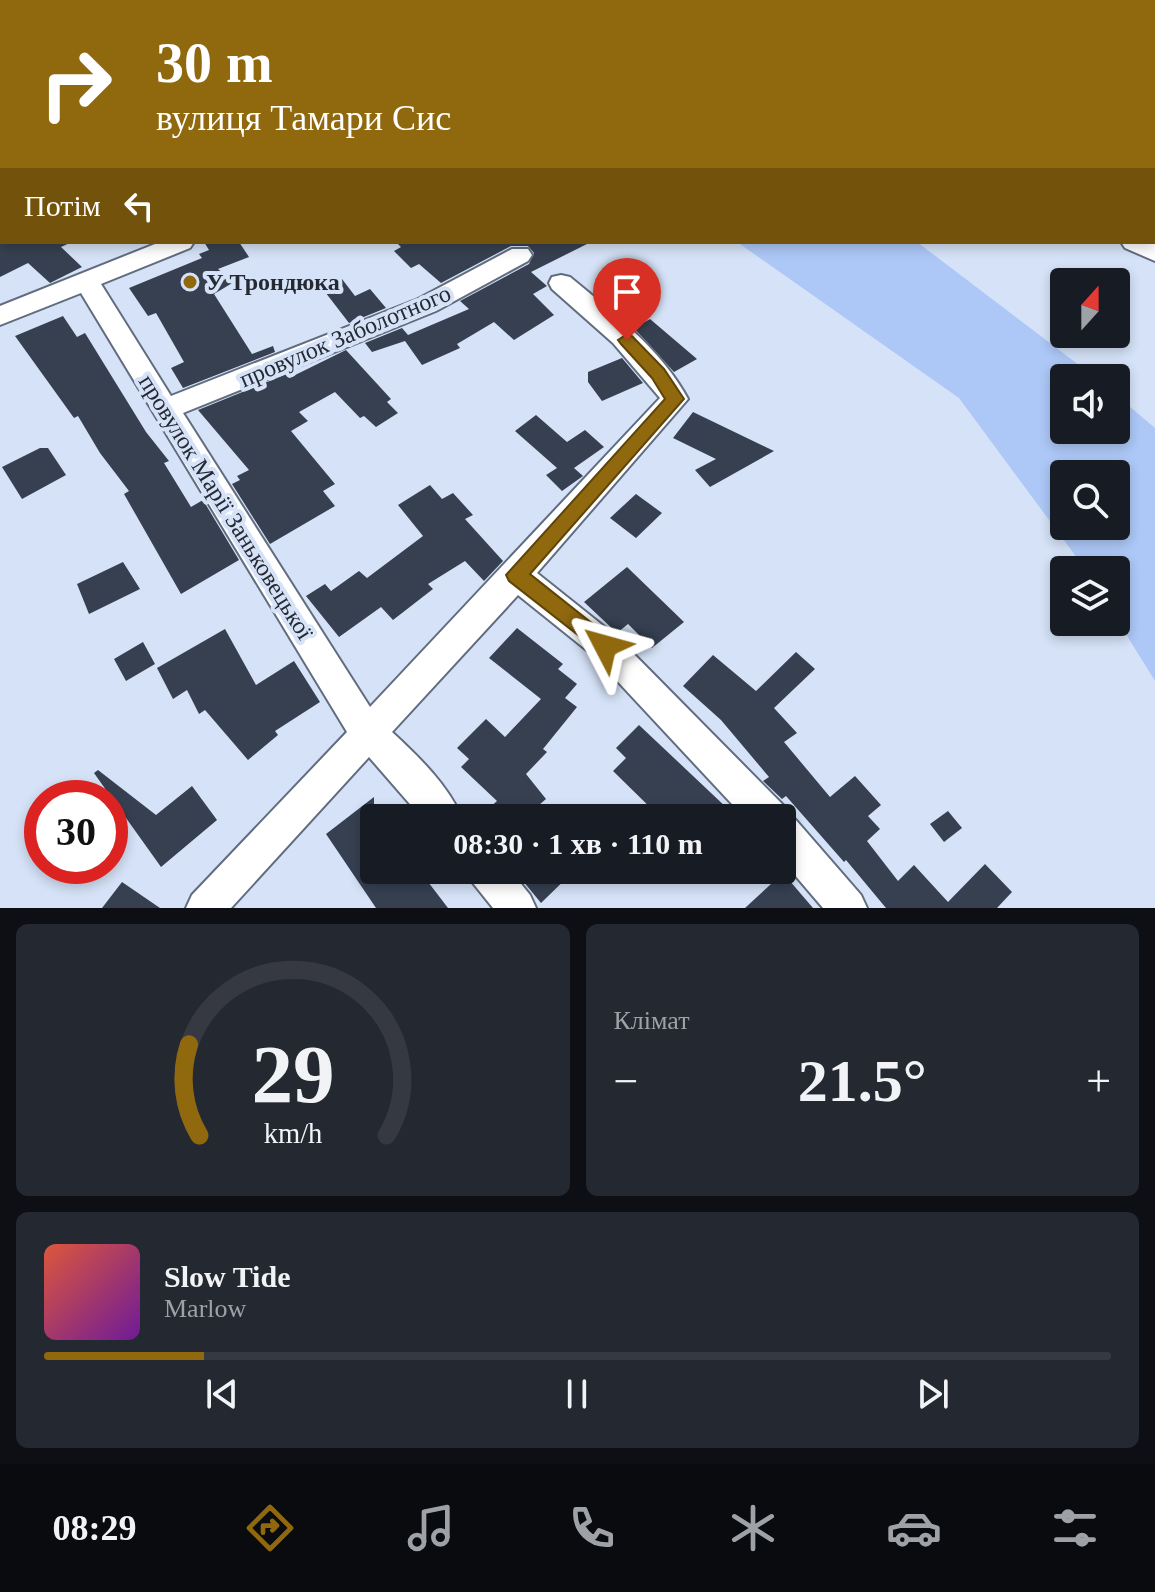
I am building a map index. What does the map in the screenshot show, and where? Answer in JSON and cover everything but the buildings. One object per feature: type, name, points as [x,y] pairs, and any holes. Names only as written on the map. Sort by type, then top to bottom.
[{"type":"street","points":[[0,316],[177,244]]},
{"type":"street","points":[[1137,244],[1155,253]]},
{"type":"street","name":"провулок Заболотного","points":[[166,409],[427,305],[520,255]]},
{"type":"street","name":"провулок Марії Заньковецької","points":[[86,281],[367,733],[389,750],[434,804]]},
{"type":"street","points":[[205,908],[516,575],[675,399],[658,373],[611,324],[561,283]]},
{"type":"street","points":[[516,575],[605,646],[757,804]]},
{"type":"street","points":[[796,848],[848,908]]},
{"type":"street","points":[[497,884],[517,908]]},
{"type":"shaded area","points":[[740,244],[920,244],[1050,343],[1050,348],[1057,348],[1078,364],[1050,364],[1050,444],[1130,444],[1130,407],[1155,428],[1155,681],[1127,636],[1130,636],[1130,556],[1076,556],[1064,540],[1130,540],[1130,460],[1050,460],[1050,521],[959,398]]},
{"type":"place","name":"У Трондюка","points":[[190,282]]},
{"type":"route","points":[[605,646],[516,575],[675,399],[658,373],[627,340]]}]
